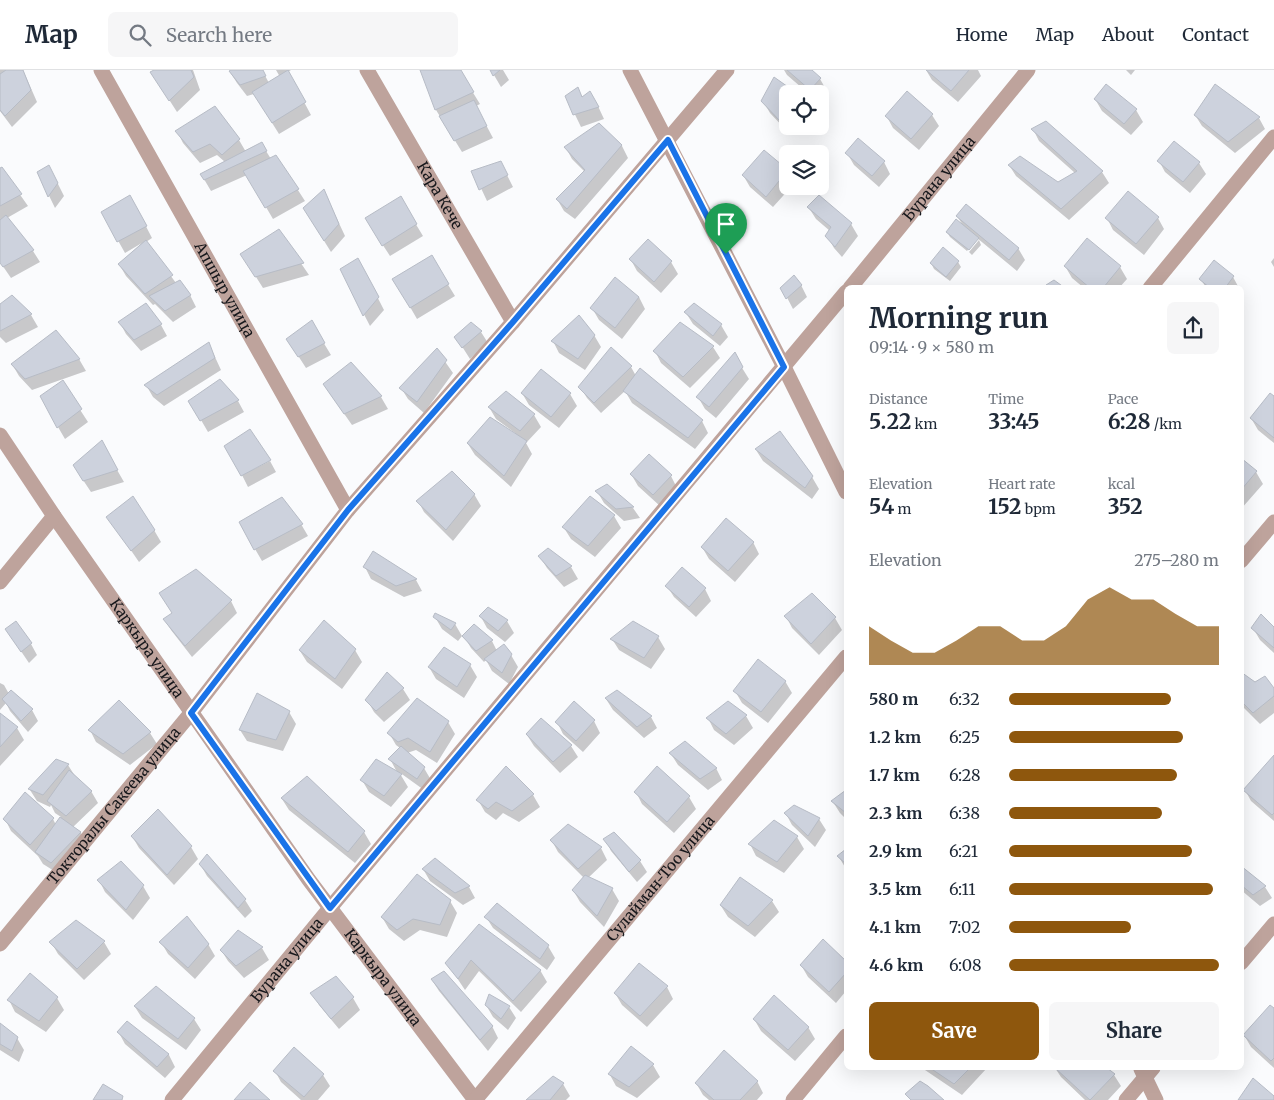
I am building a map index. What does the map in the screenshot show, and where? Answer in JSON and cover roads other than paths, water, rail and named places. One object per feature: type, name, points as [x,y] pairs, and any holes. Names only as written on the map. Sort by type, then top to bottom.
[{"type":"street","name":"Апшыр улица","points":[[101,70],[348,510]]},
{"type":"street","name":"Кара Кече","points":[[367,70],[513,322]]},
{"type":"street","points":[[630,70],[668,140],[844,488]]},
{"type":"street","name":"Токторалы Сакеева улица","points":[[0,944],[191,713],[348,510],[513,322],[727,70]]},
{"type":"street","name":"Бурана улица","points":[[852,285],[1028,70]]},
{"type":"street","points":[[1152,285],[1274,137]]},
{"type":"street","name":"Бурана улица","points":[[172,1100],[330,908],[844,294]]},
{"type":"street","name":"Каркыра улица","points":[[0,435],[191,713],[330,908],[475,1100]]},
{"type":"street","points":[[0,582],[54,516]]},
{"type":"street","points":[[1244,557],[1274,522]]},
{"type":"street","name":"Сулайман-Тоо улица","points":[[475,1100],[844,659]]},
{"type":"street","points":[[1244,959],[1274,924]]},
{"type":"street","points":[[793,1100],[844,1038]]},
{"type":"street","points":[[1126,1100],[1146,1071]]},
{"type":"street","points":[[1146,1071],[1156,1100]]}]
